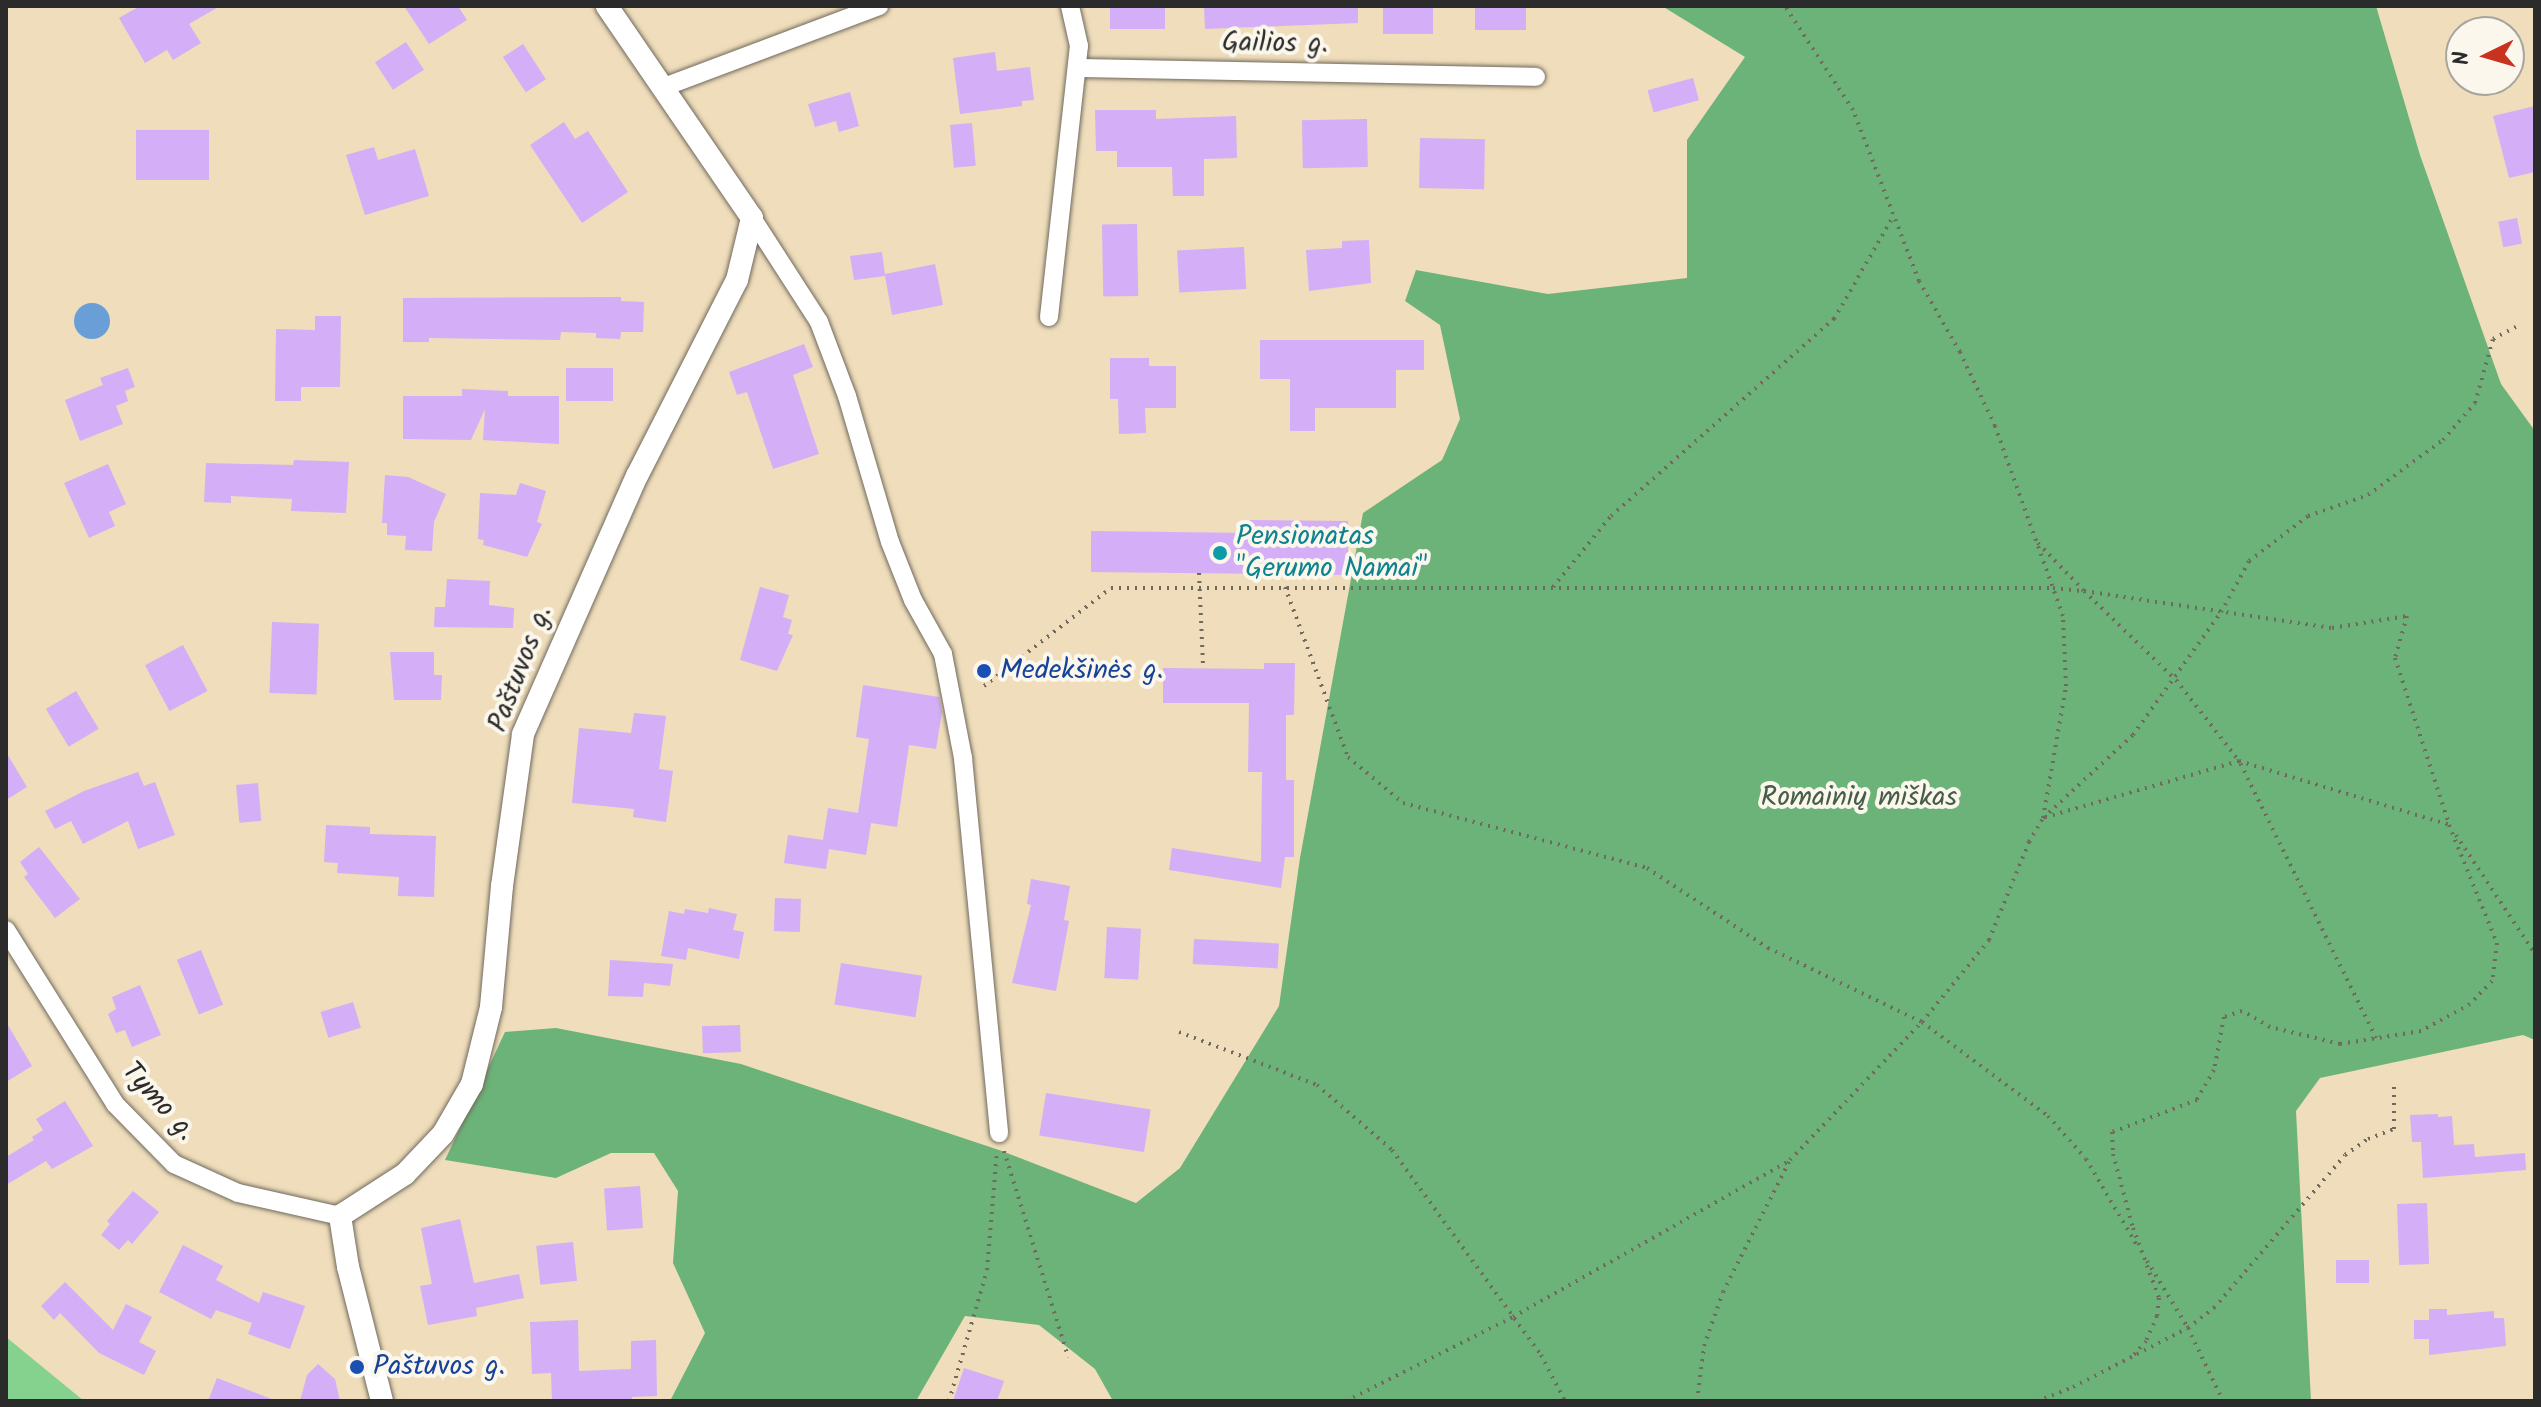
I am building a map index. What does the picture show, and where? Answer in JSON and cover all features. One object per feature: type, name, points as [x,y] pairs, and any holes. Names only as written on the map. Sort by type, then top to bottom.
[{"type":"street","points":[[607,6],[819,322],[847,396],[890,542],[913,600],[943,654],[963,758],[999,1133]]},
{"type":"street","points":[[664,87],[879,6]]},
{"type":"street","points":[[1049,317],[1079,46],[1070,6]]},
{"type":"street","name":"Gailios g.","points":[[1077,68],[1536,77]]},
{"type":"street","name":"Paštuvos g.","points":[[340,1216],[405,1174],[443,1134],[472,1084],[491,1007],[505,857],[523,734],[550,666],[637,476],[737,280],[752,218]]},
{"type":"street","name":"Tymo g.","points":[[6,930],[115,1104],[174,1164],[238,1193],[340,1216]]},
{"type":"street","points":[[340,1216],[348,1267],[382,1401]]},
{"type":"path","points":[[1785,6],[1853,110],[1919,281],[1960,352],[1995,426],[2063,616],[2066,686],[2043,818]]},
{"type":"path","points":[[1553,587],[1611,516],[1834,319],[1894,215]]},
{"type":"path","points":[[1346,1401],[1513,1317],[1790,1160],[1922,1022],[1989,940],[2029,842],[2043,818],[2133,735],[2176,680],[2221,612],[2249,561],[2308,516],[2368,495],[2443,440],[2475,403],[2493,339],[2516,327]]},
{"type":"path","points":[[2036,542],[2176,680],[2239,761],[2376,1039]]},
{"type":"path","points":[[1199,573],[1203,665]]},
{"type":"path","points":[[1285,587],[1348,757],[1403,803],[1647,868],[1768,948],[1922,1022],[2048,1116],[2086,1159],[2188,1328],[2223,1401]]},
{"type":"path","points":[[984,686],[1111,588],[2053,588],[2332,628],[2407,616],[2395,658],[2449,825],[2497,943],[2492,981],[2470,1004],[2421,1031],[2340,1044],[2270,1027],[2242,1011],[2224,1017],[2214,1070],[2197,1100],[2112,1132],[2113,1154],[2140,1251],[2159,1298],[2157,1316],[2146,1341],[2134,1355]]},
{"type":"path","points":[[2043,818],[2239,761],[2449,825],[2535,954]]},
{"type":"path","points":[[1179,1032],[1317,1085],[1392,1150],[1541,1355],[1565,1401]]},
{"type":"path","points":[[2037,1401],[2188,1328],[2214,1308],[2345,1155],[2368,1139],[2394,1129],[2394,1083]]},
{"type":"path","points":[[999,1133],[1068,1357]]},
{"type":"path","points":[[949,1401],[987,1270],[999,1133]]},
{"type":"path","points":[[1697,1401],[1704,1346],[1723,1292],[1790,1160]]},
{"type":"green space","name":"Romainių miškas","points":[[1662,6],[2376,6],[2420,155],[2501,384],[2535,431],[2535,1040],[2523,1035],[2320,1078],[2296,1111],[2311,1401],[1113,1401],[1095,1369],[1039,1325],[965,1316],[916,1401],[670,1401],[705,1333],[673,1263],[678,1191],[654,1153],[611,1153],[556,1178],[445,1160],[505,1032],[556,1028],[741,1064],[999,1150],[1136,1203],[1180,1168],[1279,1006],[1300,858],[1363,513],[1442,460],[1460,419],[1440,325],[1405,301],[1416,270],[1548,294],[1687,278],[1687,140],[1745,57]]},
{"type":"green space","points":[[6,1337],[84,1401],[6,1401]]},
{"type":"water","points":[[92,303],[104,309],[110,321],[104,333],[92,339],[80,333],[74,321],[80,309]]},
{"type":"building","points":[[140,6],[220,6],[189,24],[201,43],[173,60],[167,50],[145,63],[119,18]]},
{"type":"building","points":[[404,6],[458,6],[467,20],[429,44]]},
{"type":"building","points":[[1110,6],[1165,6],[1165,29],[1110,29]]},
{"type":"building","points":[[1204,6],[1358,6],[1358,23],[1205,29]]},
{"type":"building","points":[[1383,6],[1433,6],[1433,34],[1383,34]]},
{"type":"building","points":[[1475,6],[1526,6],[1526,30],[1475,30]]},
{"type":"building","points":[[406,42],[424,70],[393,90],[375,62]]},
{"type":"building","points":[[523,44],[546,79],[526,92],[503,57]]},
{"type":"building","points":[[995,52],[997,71],[1030,67],[1034,100],[1022,101],[1022,106],[960,114],[953,58]]},
{"type":"building","points":[[1693,78],[1699,100],[1654,112],[1648,90]]},
{"type":"building","points":[[850,92],[859,126],[839,132],[836,121],[815,127],[808,104]]},
{"type":"building","points":[[2535,106],[2535,172],[2509,178],[2493,116]]},
{"type":"building","points":[[1095,110],[1156,110],[1156,119],[1236,116],[1237,158],[1204,159],[1204,196],[1173,196],[1172,167],[1117,167],[1117,151],[1096,151]]},
{"type":"building","points":[[1367,119],[1368,167],[1303,168],[1302,120]]},
{"type":"building","points":[[564,122],[575,139],[588,131],[628,192],[582,223],[530,145]]},
{"type":"building","points":[[972,123],[976,166],[954,168],[950,125]]},
{"type":"building","points":[[136,130],[209,130],[209,180],[136,180]]},
{"type":"building","points":[[1420,138],[1485,139],[1484,189],[1419,188]]},
{"type":"building","points":[[374,147],[378,160],[415,149],[429,196],[365,215],[346,155]]},
{"type":"building","points":[[2517,218],[2522,244],[2503,247],[2498,222]]},
{"type":"building","points":[[1137,224],[1138,296],[1103,297],[1102,225]]},
{"type":"building","points":[[1369,240],[1371,283],[1309,291],[1306,250],[1342,248],[1342,241]]},
{"type":"building","points":[[1244,247],[1246,289],[1179,292],[1177,251]]},
{"type":"building","points":[[882,252],[885,274],[935,264],[943,305],[892,315],[885,276],[854,280],[850,256]]},
{"type":"building","points":[[621,297],[621,301],[644,302],[643,332],[621,332],[620,339],[596,338],[596,333],[561,332],[560,340],[429,338],[429,342],[403,342],[403,298]]},
{"type":"building","points":[[315,316],[341,316],[340,387],[301,387],[301,401],[275,401],[276,329],[315,330]]},
{"type":"building","points":[[1260,340],[1424,340],[1424,370],[1396,370],[1396,408],[1315,408],[1315,431],[1290,431],[1290,379],[1260,379]]},
{"type":"building","points":[[804,344],[813,367],[793,375],[819,454],[773,469],[747,392],[737,395],[729,372]]},
{"type":"building","points":[[1110,358],[1149,358],[1149,366],[1176,366],[1176,408],[1145,408],[1146,433],[1119,434],[1118,399],[1110,399]]},
{"type":"building","points":[[128,368],[135,387],[125,391],[128,401],[116,406],[123,424],[80,441],[65,400],[103,385],[100,378]]},
{"type":"building","points":[[566,368],[613,368],[613,401],[566,401]]},
{"type":"building","points":[[462,389],[508,391],[508,396],[559,396],[559,444],[483,440],[485,409],[471,440],[403,439],[403,396],[462,396]]},
{"type":"building","points":[[294,460],[349,462],[346,513],[291,511],[292,499],[231,496],[231,503],[204,502],[206,463],[293,465]]},
{"type":"building","points":[[108,464],[126,504],[109,512],[115,526],[89,538],[64,483]]},
{"type":"building","points":[[385,475],[408,477],[446,494],[434,522],[432,551],[405,550],[406,536],[387,535],[387,523],[382,523]]},
{"type":"building","points":[[520,483],[546,491],[537,522],[542,524],[527,557],[483,545],[484,540],[478,539],[480,493],[516,495]]},
{"type":"building","name":"Pensionatas \"Gerumo Namai\"","points":[[1249,520],[1348,521],[1348,575],[1091,572],[1091,531],[1249,533]]},
{"type":"building","points":[[447,579],[490,581],[489,605],[514,608],[513,628],[434,627],[435,607],[445,607]]},
{"type":"building","points":[[760,587],[789,595],[783,617],[792,620],[788,634],[793,635],[777,671],[740,660]]},
{"type":"building","points":[[272,622],[319,624],[316,695],[270,693]]},
{"type":"building","points":[[183,645],[207,691],[169,711],[145,665]]},
{"type":"building","points":[[390,652],[434,652],[434,675],[442,675],[441,700],[394,700]]},
{"type":"building","points":[[1264,663],[1295,663],[1294,715],[1286,715],[1286,780],[1294,780],[1294,857],[1285,857],[1281,888],[1169,870],[1172,848],[1261,862],[1262,772],[1248,772],[1249,703],[1163,703],[1163,668],[1264,669]]},
{"type":"building","points":[[863,685],[939,697],[942,712],[936,749],[909,745],[897,827],[871,823],[866,855],[829,849],[826,869],[784,863],[788,835],[823,840],[828,808],[858,813],[869,739],[856,737]]},
{"type":"building","points":[[76,691],[99,729],[69,747],[46,709]]},
{"type":"building","points":[[634,713],[666,716],[659,769],[673,771],[666,822],[633,817],[634,809],[572,803],[579,728],[631,733]]},
{"type":"building","points":[[6,752],[27,787],[6,800]]},
{"type":"building","points":[[138,772],[144,786],[155,782],[175,835],[138,849],[128,821],[83,844],[71,821],[55,829],[45,811],[84,791]]},
{"type":"building","points":[[258,783],[261,821],[239,823],[236,785]]},
{"type":"building","points":[[326,825],[370,827],[370,834],[436,836],[434,897],[398,896],[399,877],[337,873],[338,863],[324,862]]},
{"type":"building","points":[[39,847],[80,899],[55,918],[24,877],[28,874],[20,862]]},
{"type":"building","points":[[1031,879],[1070,886],[1064,920],[1069,921],[1056,991],[1012,983],[1031,905],[1027,904]]},
{"type":"building","points":[[775,898],[801,899],[800,932],[774,931]]},
{"type":"building","points":[[709,908],[737,914],[733,930],[744,932],[739,959],[688,948],[686,960],[661,956],[669,911],[684,914],[685,909],[708,913]]},
{"type":"building","points":[[1107,927],[1141,929],[1138,980],[1104,978]]},
{"type":"building","points":[[1194,939],[1279,943],[1278,968],[1193,964]]},
{"type":"building","points":[[201,950],[223,1005],[199,1014],[177,960]]},
{"type":"building","points":[[610,960],[673,964],[670,986],[644,983],[643,997],[608,996]]},
{"type":"building","points":[[841,963],[922,976],[915,1017],[834,1004]]},
{"type":"building","points":[[140,985],[161,1035],[132,1047],[125,1030],[116,1033],[108,1014],[116,1009],[112,997]]},
{"type":"building","points":[[353,1002],[361,1028],[328,1038],[320,1012]]},
{"type":"building","points":[[6,1022],[32,1066],[6,1082]]},
{"type":"building","points":[[740,1025],[741,1052],[703,1053],[702,1026]]},
{"type":"building","points":[[1046,1093],[1151,1110],[1144,1152],[1039,1135]]},
{"type":"building","points":[[65,1101],[93,1146],[52,1169],[46,1161],[6,1185],[6,1157],[34,1140],[32,1137],[43,1130],[36,1119]]},
{"type":"building","points":[[2438,1114],[2438,1117],[2452,1116],[2454,1145],[2474,1144],[2475,1157],[2525,1153],[2526,1170],[2423,1178],[2421,1142],[2412,1142],[2410,1115]]},
{"type":"building","points":[[640,1186],[643,1228],[607,1230],[604,1189]]},
{"type":"building","points":[[133,1191],[159,1212],[132,1244],[128,1240],[119,1250],[101,1235],[110,1224],[107,1221]]},
{"type":"building","points":[[2427,1203],[2429,1264],[2399,1265],[2397,1204]]},
{"type":"building","points":[[460,1219],[474,1283],[519,1274],[524,1298],[476,1308],[477,1316],[428,1325],[420,1286],[432,1284],[421,1228]]},
{"type":"building","points":[[573,1242],[577,1281],[540,1285],[536,1246]]},
{"type":"building","points":[[183,1245],[223,1266],[216,1280],[259,1303],[263,1292],[305,1306],[290,1349],[248,1334],[252,1323],[216,1310],[211,1319],[159,1292]]},
{"type":"building","points":[[2336,1260],[2369,1260],[2369,1283],[2336,1283]]},
{"type":"building","points":[[65,1282],[113,1330],[126,1304],[152,1317],[139,1342],[156,1351],[144,1375],[99,1353],[60,1313],[54,1320],[41,1306]]},
{"type":"building","points":[[2429,1309],[2447,1309],[2447,1315],[2494,1311],[2494,1318],[2504,1318],[2506,1346],[2429,1355],[2429,1339],[2414,1339],[2414,1320],[2429,1320]]},
{"type":"building","points":[[578,1320],[579,1371],[631,1369],[631,1341],[656,1340],[657,1396],[632,1397],[632,1401],[552,1401],[551,1373],[532,1374],[530,1322]]},
{"type":"building","points":[[318,1364],[335,1379],[340,1401],[300,1401],[307,1375]]},
{"type":"building","points":[[964,1368],[1004,1381],[997,1401],[953,1401]]},
{"type":"building","points":[[217,1378],[274,1400],[208,1401]]},
{"type":"place","name":"Pensionatas \"Gerumo Namai\"","points":[[1220,553]]},
{"type":"place","name":"Medekšinės g.","points":[[984,671]]},
{"type":"place","name":"Paštuvos g.","points":[[357,1367]]}]
